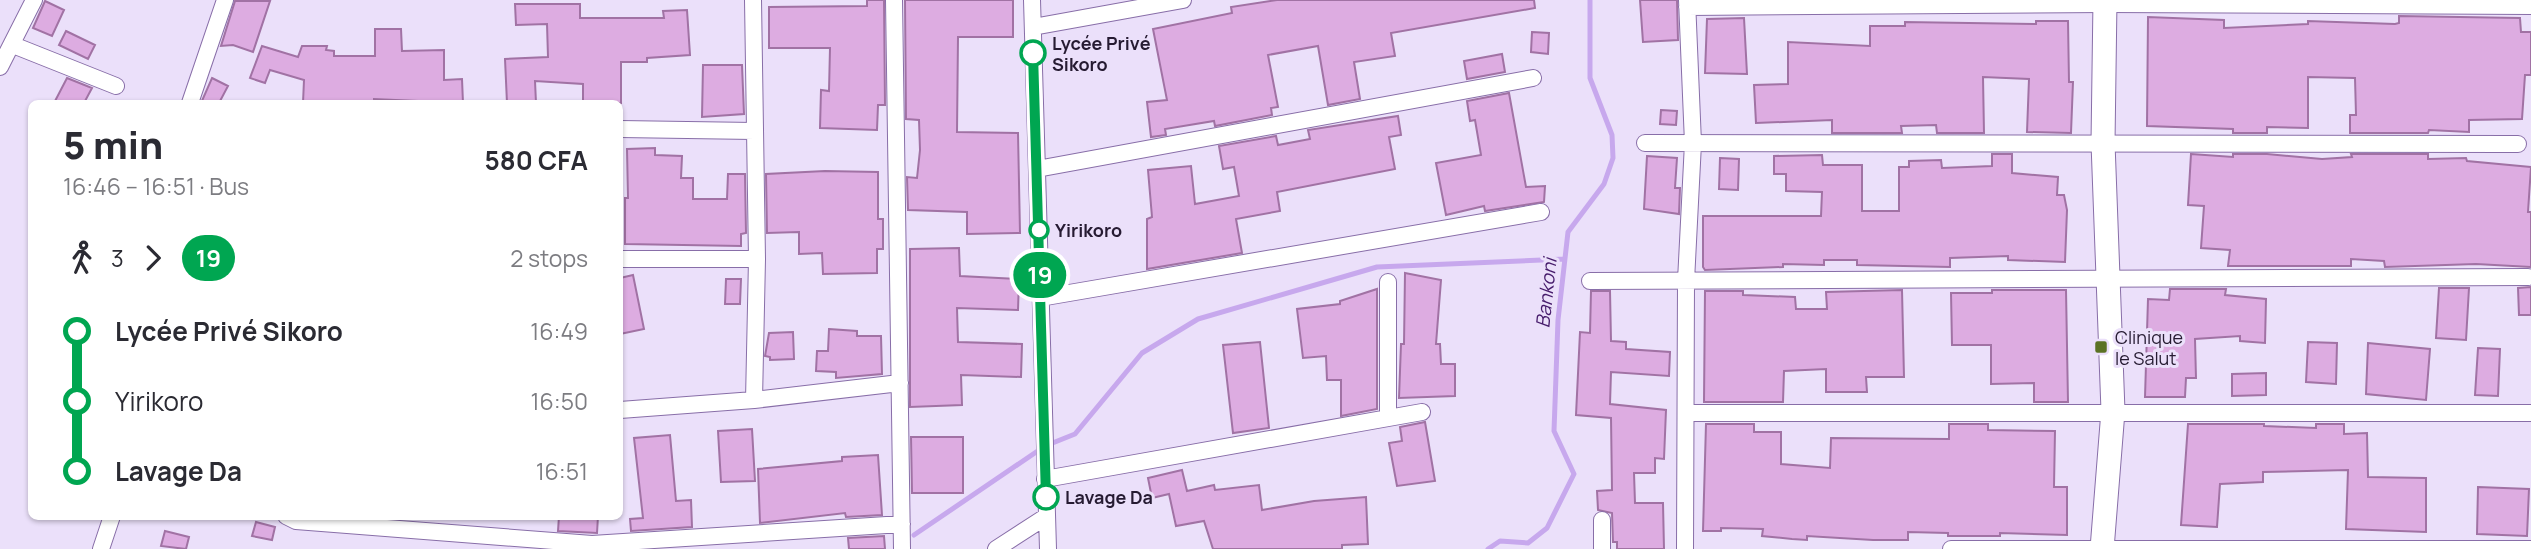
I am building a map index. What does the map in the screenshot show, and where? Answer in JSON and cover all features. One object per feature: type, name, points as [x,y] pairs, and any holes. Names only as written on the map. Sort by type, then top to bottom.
[{"type":"street","points":[[0,68],[34,0]]},
{"type":"street","points":[[191,100],[225,0]]},
{"type":"street","points":[[753,0],[757,259],[754,400]]},
{"type":"street","points":[[894,0],[902,549]]},
{"type":"street","points":[[1032,0],[1048,549]]},
{"type":"street","points":[[1033,27],[1183,0]]},
{"type":"street","points":[[2103,548],[2113,411],[2103,143],[2105,2]]},
{"type":"street","points":[[1685,549],[1686,281],[1693,143],[1687,4],[2105,2],[2531,6]]},
{"type":"street","points":[[13,45],[116,86]]},
{"type":"street","points":[[1037,169],[1533,78]]},
{"type":"street","points":[[623,129],[754,131]]},
{"type":"street","points":[[1645,143],[2518,144]]},
{"type":"street","points":[[1040,298],[1541,212]]},
{"type":"street","points":[[623,259],[757,259]]},
{"type":"street","points":[[1590,281],[2528,276]]},
{"type":"street","points":[[1388,282],[1388,418]]},
{"type":"street","points":[[623,410],[754,400],[900,383]]},
{"type":"street","points":[[1045,479],[1422,412]]},
{"type":"street","points":[[1686,413],[2531,413]]},
{"type":"street","points":[[996,549],[1047,516]]},
{"type":"street","points":[[101,549],[111,520]]},
{"type":"street","points":[[294,520],[592,544],[902,524]]},
{"type":"street","points":[[1602,520],[1602,549]]},
{"type":"street","points":[[1951,549],[2531,549]]},
{"type":"building","points":[[867,0],[884,0],[885,105],[878,105],[877,130],[820,128],[821,90],[829,91],[830,48],[769,48],[769,7],[867,6]]},
{"type":"building","points":[[905,0],[1013,0],[1013,37],[958,37],[957,132],[1018,133],[1020,233],[967,234],[967,212],[908,210],[907,177],[917,178],[920,150],[919,120],[906,119]]},
{"type":"building","points":[[1277,0],[1534,0],[1535,8],[1391,33],[1395,56],[1354,62],[1360,99],[1328,105],[1318,46],[1268,55],[1278,107],[1271,108],[1272,115],[1215,126],[1214,121],[1165,129],[1166,135],[1151,137],[1147,102],[1167,100],[1153,29],[1232,13],[1231,7]]},
{"type":"building","points":[[1640,0],[1677,0],[1678,40],[1643,42]]},
{"type":"building","points":[[45,1],[64,10],[52,36],[33,28]]},
{"type":"building","points":[[235,1],[270,1],[253,52],[233,45],[221,46]]},
{"type":"building","points":[[515,4],[580,4],[580,18],[664,18],[663,11],[687,10],[690,55],[647,58],[647,62],[621,62],[621,100],[583,100],[583,84],[535,81],[536,100],[507,100],[505,59],[548,57],[547,24],[516,25]]},
{"type":"building","points":[[2399,16],[2520,18],[2521,32],[2531,32],[2531,75],[2525,75],[2522,119],[2469,120],[2469,132],[2429,130],[2428,133],[2350,133],[2350,115],[2356,115],[2355,78],[2308,77],[2308,128],[2267,127],[2267,133],[2233,133],[2233,129],[2147,126],[2148,17],[2224,20],[2224,28],[2308,24],[2308,21],[2395,24],[2399,23]]},
{"type":"building","points":[[1744,18],[1747,74],[1705,73],[1707,19]]},
{"type":"building","points":[[2036,21],[2068,21],[2069,82],[2073,82],[2071,133],[2027,132],[2029,79],[1983,77],[1984,133],[1937,133],[1936,125],[1901,126],[1902,133],[1832,133],[1832,120],[1756,123],[1754,85],[1788,84],[1788,42],[1870,46],[1870,26],[1905,26],[1905,22],[2036,24]]},
{"type":"building","points":[[375,29],[401,29],[402,51],[444,50],[444,80],[462,79],[463,100],[303,100],[304,80],[270,70],[265,83],[250,78],[262,46],[298,57],[302,46],[327,46],[326,50],[334,51],[334,56],[375,56]]},
{"type":"building","points":[[66,31],[95,45],[88,59],[59,45]]},
{"type":"building","points":[[1532,32],[1549,33],[1548,54],[1531,52]]},
{"type":"building","points":[[1502,54],[1505,72],[1467,79],[1464,61]]},
{"type":"building","points":[[703,65],[742,65],[744,114],[702,117]]},
{"type":"building","points":[[67,78],[92,88],[86,100],[56,100]]},
{"type":"building","points":[[212,78],[228,86],[221,100],[202,100]]},
{"type":"building","points":[[1509,93],[1526,187],[1545,186],[1544,202],[1485,211],[1484,206],[1446,215],[1436,163],[1481,155],[1475,120],[1470,121],[1467,101]]},
{"type":"building","points":[[1661,110],[1677,111],[1676,125],[1660,124]]},
{"type":"building","points":[[1398,116],[1401,135],[1389,137],[1395,169],[1277,192],[1280,211],[1236,219],[1242,253],[1147,269],[1147,219],[1152,217],[1148,170],[1191,166],[1195,204],[1239,196],[1234,167],[1223,169],[1219,146],[1276,136],[1278,145],[1310,139],[1308,130]]},
{"type":"building","points":[[655,148],[655,155],[682,156],[681,178],[693,178],[693,199],[727,199],[728,174],[745,174],[746,233],[741,234],[741,246],[625,244],[627,149]]},
{"type":"building","points":[[1992,154],[2012,154],[2012,173],[2058,177],[2057,195],[2064,195],[2067,210],[2065,262],[2008,260],[2008,256],[1950,258],[1950,267],[1857,265],[1857,260],[1824,260],[1824,265],[1783,264],[1783,267],[1705,270],[1703,267],[1703,216],[1821,216],[1822,192],[1786,191],[1786,174],[1774,174],[1774,156],[1822,155],[1823,165],[1862,165],[1862,211],[1899,211],[1899,167],[1909,167],[1909,161],[1941,160],[1942,168],[1992,166]]},
{"type":"building","points":[[2191,154],[2233,157],[2233,154],[2267,154],[2322,159],[2352,157],[2351,154],[2428,154],[2428,159],[2466,158],[2467,161],[2531,167],[2528,212],[2531,212],[2531,267],[2476,264],[2385,267],[2384,261],[2351,259],[2351,266],[2228,266],[2230,250],[2201,248],[2204,206],[2188,205]]},
{"type":"building","points":[[1647,156],[1677,158],[1675,188],[1680,188],[1679,214],[1644,209]]},
{"type":"building","points":[[1720,158],[1739,159],[1738,190],[1719,189]]},
{"type":"building","points":[[878,172],[878,219],[883,219],[883,249],[877,249],[877,273],[823,274],[822,253],[799,254],[799,232],[767,233],[766,174]]},
{"type":"building","points":[[959,248],[960,276],[1019,279],[1018,310],[957,308],[958,342],[1022,344],[1021,377],[961,375],[962,405],[910,407],[910,249]]},
{"type":"building","points":[[1405,273],[1441,280],[1436,344],[1440,344],[1441,364],[1455,364],[1455,396],[1399,398],[1401,344],[1404,344]]},
{"type":"building","points":[[633,275],[644,329],[623,333],[623,277]]},
{"type":"building","points":[[726,279],[741,279],[740,304],[725,304]]},
{"type":"building","points":[[2531,287],[2531,315],[2519,315],[2518,288]]},
{"type":"building","points":[[2439,288],[2469,288],[2466,340],[2436,338]]},
{"type":"building","points":[[1377,289],[1377,409],[1341,416],[1341,380],[1327,380],[1326,356],[1303,358],[1297,309],[1340,304],[1340,301]]},
{"type":"building","points":[[2170,289],[2226,289],[2225,295],[2266,299],[2265,343],[2240,341],[2240,336],[2195,339],[2196,378],[2186,378],[2185,397],[2145,397],[2148,299],[2169,300]]},
{"type":"building","points":[[1902,290],[1904,377],[1866,377],[1867,392],[1826,392],[1826,369],[1784,371],[1783,402],[1704,402],[1705,291],[1743,291],[1743,295],[1795,297],[1796,309],[1827,309],[1826,292]]},
{"type":"building","points":[[1992,290],[2066,290],[2068,402],[2034,402],[2034,383],[1991,384],[1991,345],[1952,345],[1951,293],[1992,293]]},
{"type":"building","points":[[1591,291],[1610,291],[1611,341],[1626,342],[1626,349],[1670,352],[1669,376],[1611,372],[1610,404],[1666,410],[1664,459],[1655,458],[1655,473],[1634,473],[1635,503],[1663,503],[1664,549],[1617,549],[1617,542],[1613,542],[1612,513],[1598,510],[1597,491],[1612,490],[1611,418],[1576,415],[1580,332],[1590,333]]},
{"type":"building","points":[[829,329],[857,331],[857,336],[881,336],[882,374],[836,378],[836,372],[816,371],[817,351],[828,351]]},
{"type":"building","points":[[793,332],[794,359],[770,360],[770,357],[765,356],[769,333]]},
{"type":"building","points":[[1260,342],[1269,428],[1233,433],[1223,345]]},
{"type":"building","points":[[2308,342],[2337,343],[2336,384],[2306,382]]},
{"type":"building","points":[[2368,343],[2430,349],[2426,400],[2366,394]]},
{"type":"building","points":[[2478,348],[2500,349],[2498,396],[2475,395]]},
{"type":"building","points":[[2266,373],[2266,395],[2232,396],[2232,374]]},
{"type":"building","points":[[1425,422],[1435,481],[1397,486],[1389,443],[1402,441],[1400,427]]},
{"type":"building","points":[[1706,424],[1754,424],[1754,432],[1781,432],[1781,464],[1830,468],[1831,438],[1949,439],[1949,424],[1988,424],[1988,430],[2055,431],[2054,487],[2067,487],[2067,535],[2000,533],[2000,536],[1948,536],[1948,533],[1908,532],[1908,540],[1807,536],[1807,540],[1762,536],[1763,529],[1721,528],[1721,531],[1703,531]]},
{"type":"building","points":[[2188,424],[2264,424],[2316,428],[2316,424],[2344,424],[2344,434],[2367,433],[2368,477],[2426,478],[2426,532],[2346,529],[2348,470],[2263,472],[2263,482],[2220,484],[2217,527],[2181,525]]},
{"type":"building","points":[[752,429],[755,481],[721,482],[718,431]]},
{"type":"building","points":[[670,435],[676,501],[691,500],[692,527],[631,531],[630,519],[643,518],[634,438]]},
{"type":"building","points":[[911,437],[963,437],[963,493],[912,493]]},
{"type":"building","points":[[878,455],[882,515],[846,517],[845,513],[760,523],[758,469],[842,461],[842,457]]},
{"type":"building","points":[[1182,470],[1187,491],[1214,485],[1215,490],[1259,485],[1262,510],[1314,501],[1366,497],[1368,544],[1342,545],[1342,549],[1213,549],[1204,521],[1176,526],[1169,494],[1152,498],[1148,478]]},
{"type":"building","points":[[2478,487],[2529,489],[2527,536],[2477,534]]},
{"type":"building","points":[[559,520],[598,520],[597,533],[558,531]]},
{"type":"building","points":[[256,522],[275,527],[272,540],[252,536]]},
{"type":"building","points":[[165,531],[189,537],[186,549],[161,546]]},
{"type":"building","points":[[884,536],[885,549],[849,549],[848,538]]},
{"type":"waterway","name":"Bankoni","points":[[1488,549],[1500,541],[1528,543],[1547,528],[1574,474],[1554,431],[1558,320],[1568,232],[1604,184],[1613,158],[1612,135],[1590,78],[1590,0]]},
{"type":"waterway","points":[[914,535],[1045,446],[1075,434],[1142,353],[1198,319],[1377,267],[1565,259]]},
{"type":"bus line","name":"19","points":[[1033,53],[1046,497]]},
{"type":"place","name":"Lycée Privé Sikoro","points":[[1033,53]]},
{"type":"place","name":"Yirikoro","points":[[1039,230]]},
{"type":"place","name":"Clinique le Salut","points":[[2101,347]]},
{"type":"place","name":"Lavage Da","points":[[1046,497]]}]
